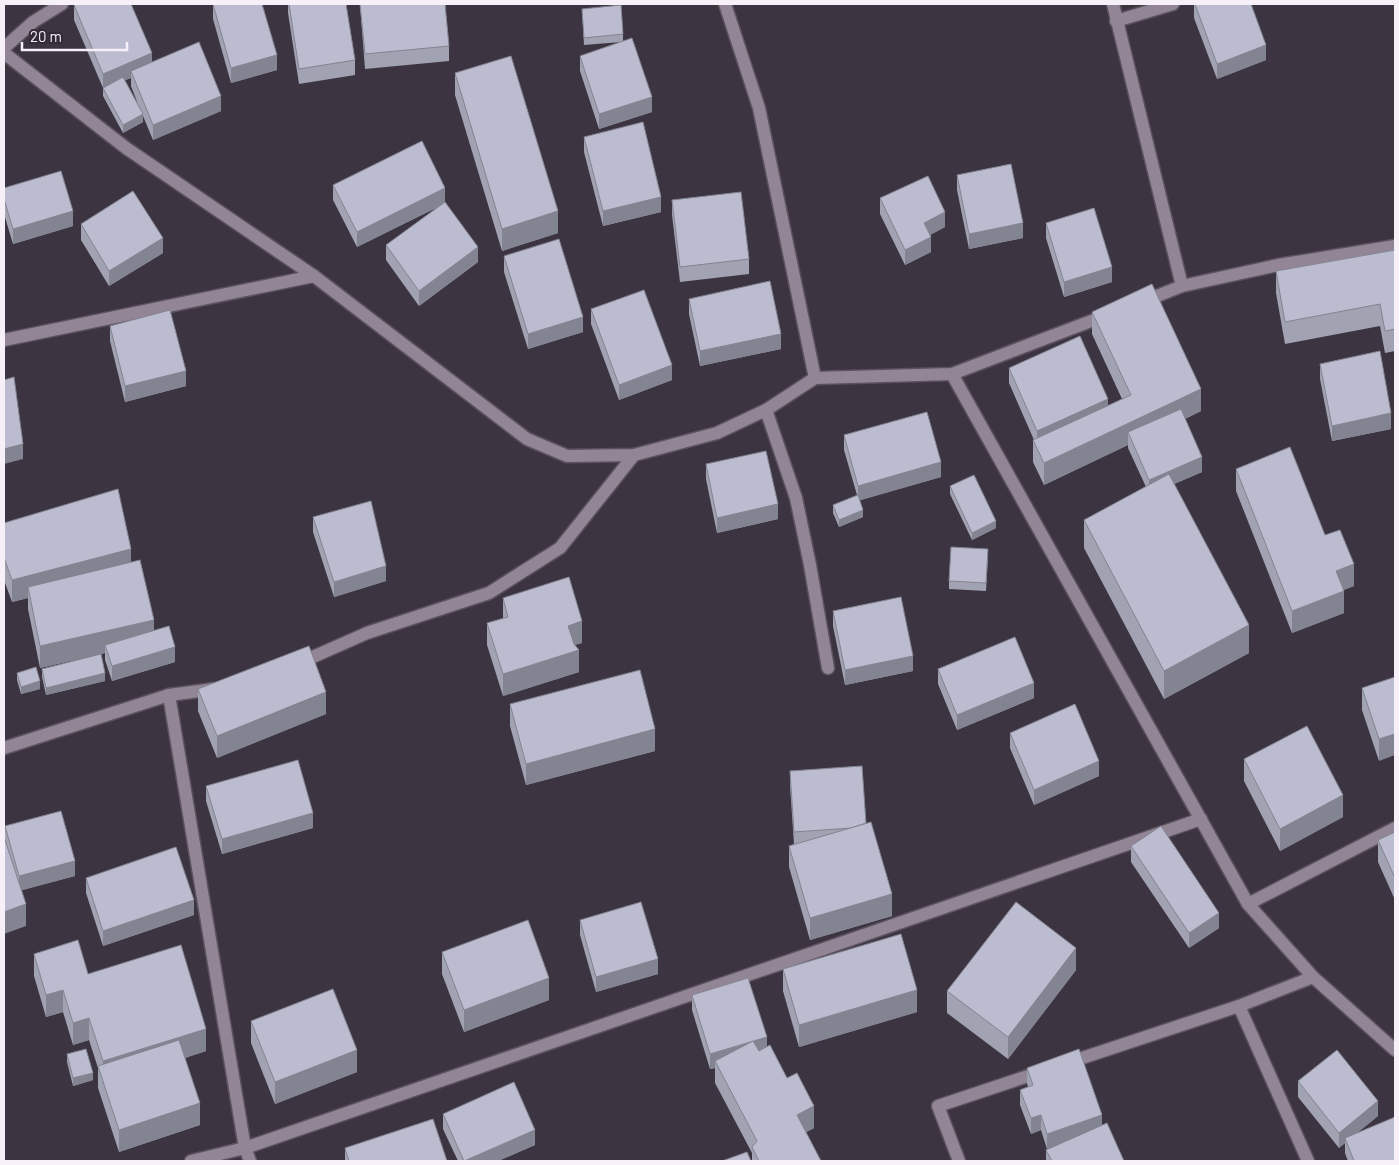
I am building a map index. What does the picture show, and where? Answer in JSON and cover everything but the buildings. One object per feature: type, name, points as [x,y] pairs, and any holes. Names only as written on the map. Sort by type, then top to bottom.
[{"type":"street","points":[[4,48],[33,22],[62,4]]},
{"type":"street","points":[[725,4],[759,108],[816,378]]},
{"type":"street","points":[[1112,4],[1182,286]]},
{"type":"street","points":[[1116,21],[1173,4]]},
{"type":"street","points":[[4,52],[126,148],[314,276],[526,439],[567,456],[634,455],[717,433],[766,410],[816,378],[952,374],[1182,286],[1278,265],[1395,246]]},
{"type":"street","points":[[4,340],[314,276]]},
{"type":"street","points":[[952,374],[1248,904],[1313,977],[1395,1050]]},
{"type":"street","points":[[766,410],[796,498],[828,668]]},
{"type":"street","points":[[282,670],[317,657],[367,633],[489,593],[560,548],[634,455]]},
{"type":"street","points":[[4,747],[169,695],[227,686]]},
{"type":"street","points":[[169,695],[245,1148],[250,1161]]},
{"type":"street","points":[[191,1161],[245,1148],[1201,819]]},
{"type":"street","points":[[1248,904],[1395,828]]},
{"type":"street","points":[[959,1161],[938,1106],[1239,1006],[1313,977]]},
{"type":"street","points":[[1239,1006],[1308,1161]]}]
